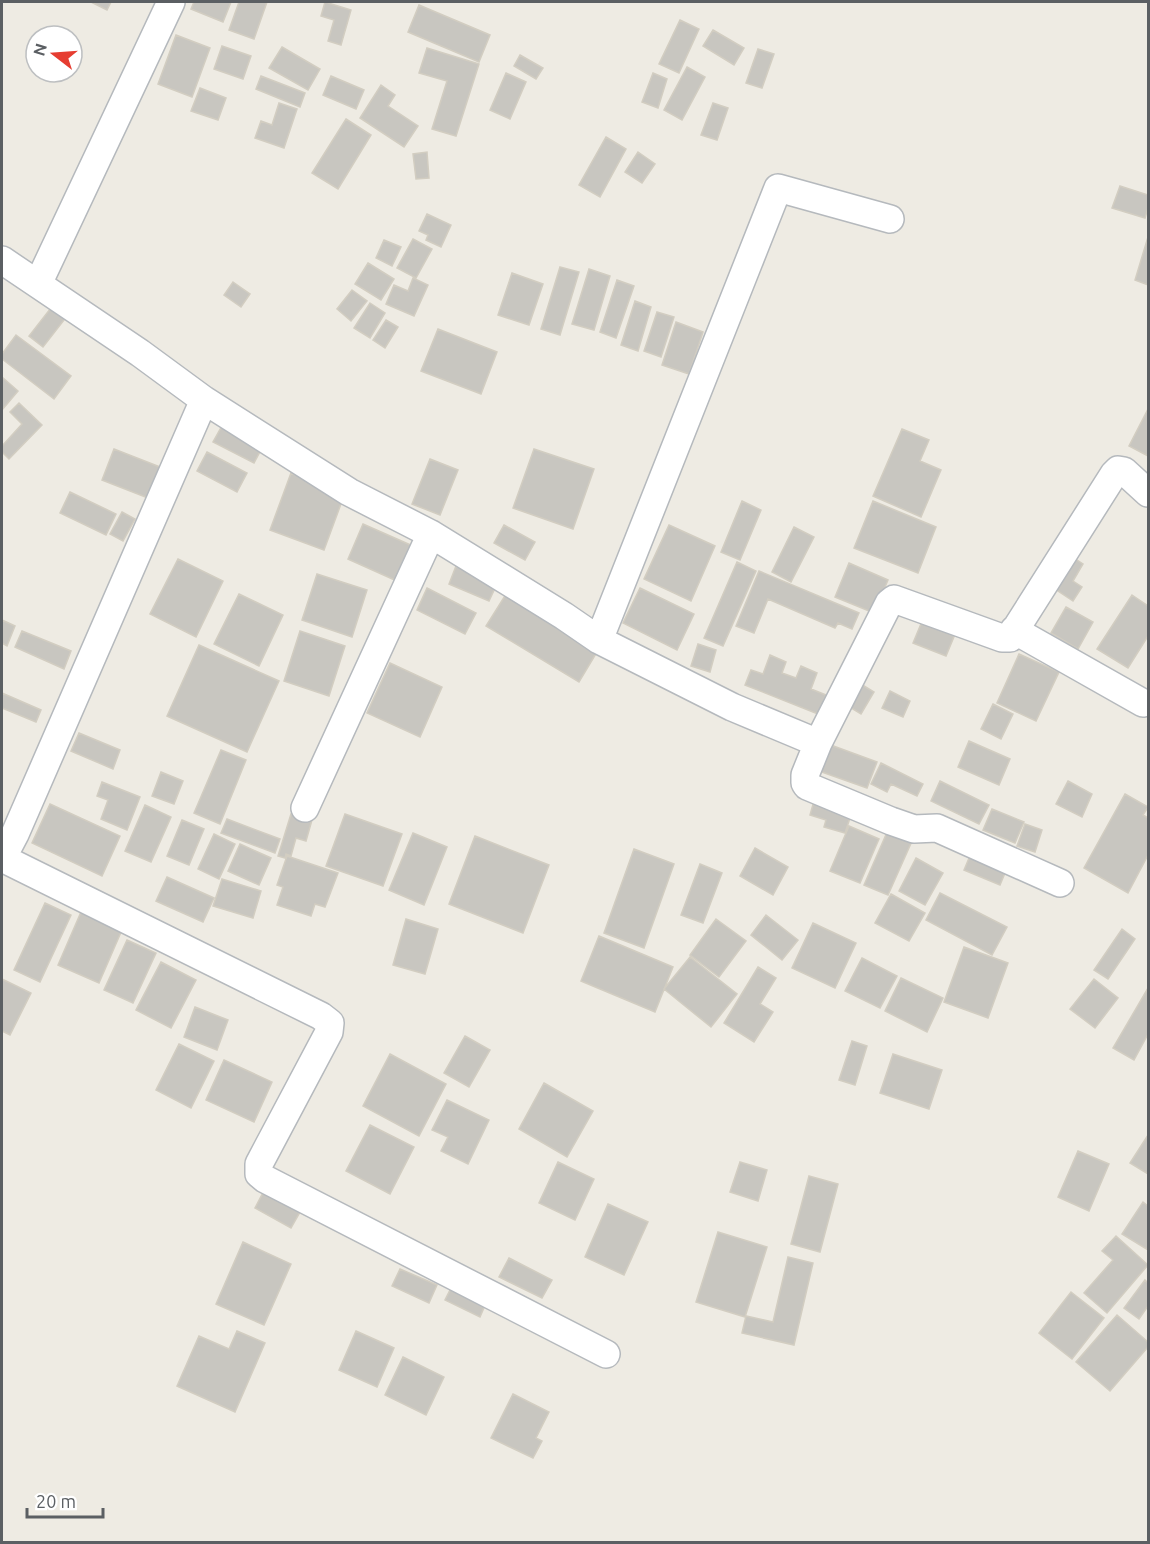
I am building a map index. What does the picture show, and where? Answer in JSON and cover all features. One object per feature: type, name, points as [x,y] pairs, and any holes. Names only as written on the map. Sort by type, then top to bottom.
[{"type":"street","points":[[38,284],[171,2]]},
{"type":"street","points":[[599,640],[778,188],[890,219]]},
{"type":"street","points":[[2,260],[140,352],[204,400],[349,492],[431,534],[564,615],[599,640],[732,707],[818,743]]},
{"type":"street","points":[[204,400],[8,830],[4,855],[6,862],[310,1011],[330,1023],[329,1032],[259,1164],[259,1174],[606,1354]]},
{"type":"street","points":[[1060,883],[937,828],[914,829],[807,786],[806,775],[818,743],[889,603],[894,598],[1002,638],[1010,638],[1114,474],[1124,471],[1149,493]]},
{"type":"street","points":[[305,808],[431,534]]},
{"type":"street","points":[[1014,630],[1143,703]]},
{"type":"building","points":[[91,2],[111,2],[107,10]]},
{"type":"building","points":[[194,2],[231,2],[223,22],[191,9]]},
{"type":"building","points":[[239,2],[267,2],[254,39],[229,30]]},
{"type":"building","points":[[325,2],[351,10],[341,45],[328,41],[334,20],[321,16]]},
{"type":"building","points":[[419,5],[490,35],[479,62],[408,32]]},
{"type":"building","points":[[680,20],[699,29],[679,73],[659,64]]},
{"type":"building","points":[[713,30],[744,48],[734,65],[703,46]]},
{"type":"building","points":[[176,35],[210,48],[192,97],[158,84]]},
{"type":"building","points":[[222,46],[251,56],[243,79],[214,69]]},
{"type":"building","points":[[282,47],[320,69],[308,90],[269,68]]},
{"type":"building","points":[[427,48],[479,64],[456,136],[432,129],[447,81],[419,73]]},
{"type":"building","points":[[758,49],[774,54],[762,88],[746,83]]},
{"type":"building","points":[[520,55],[543,68],[536,79],[514,66]]},
{"type":"building","points":[[687,67],[705,77],[682,120],[664,110]]},
{"type":"building","points":[[506,73],[526,82],[510,119],[490,110]]},
{"type":"building","points":[[653,73],[667,79],[658,108],[642,102]]},
{"type":"building","points":[[261,76],[305,93],[300,107],[256,89]]},
{"type":"building","points":[[331,76],[364,90],[356,109],[323,95]]},
{"type":"building","points":[[381,85],[395,95],[388,106],[418,126],[404,147],[360,118]]},
{"type":"building","points":[[200,88],[226,98],[218,120],[191,111]]},
{"type":"building","points":[[279,103],[297,109],[284,148],[255,138],[261,121],[272,125]]},
{"type":"building","points":[[713,103],[728,108],[717,140],[701,135]]},
{"type":"building","points":[[346,119],[371,135],[338,189],[312,173]]},
{"type":"building","points":[[606,137],[626,149],[600,197],[579,185]]},
{"type":"building","points":[[427,152],[429,178],[416,179],[413,154]]},
{"type":"building","points":[[638,152],[655,164],[642,183],[625,172]]},
{"type":"building","points":[[1120,186],[1148,195],[1145,218],[1112,208]]},
{"type":"building","points":[[427,214],[451,225],[441,247],[426,240],[428,235],[419,231]]},
{"type":"building","points":[[1148,237],[1148,285],[1135,280]]},
{"type":"building","points":[[413,239],[432,249],[416,278],[397,268]]},
{"type":"building","points":[[384,240],[401,247],[392,266],[376,258]]},
{"type":"building","points":[[368,263],[394,279],[381,300],[355,284]]},
{"type":"building","points":[[560,267],[579,272],[560,335],[541,329]]},
{"type":"building","points":[[589,269],[610,276],[594,330],[572,324]]},
{"type":"building","points":[[512,273],[543,284],[529,325],[498,315]]},
{"type":"building","points":[[413,278],[428,285],[414,316],[386,304],[394,285],[408,291]]},
{"type":"building","points":[[617,280],[634,286],[616,338],[600,332]]},
{"type":"building","points":[[233,282],[250,294],[241,307],[224,295]]},
{"type":"building","points":[[352,290],[367,301],[351,321],[337,309]]},
{"type":"building","points":[[635,301],[651,307],[638,351],[621,345]]},
{"type":"building","points":[[370,303],[385,313],[370,338],[354,328]]},
{"type":"building","points":[[54,304],[68,315],[43,347],[29,336]]},
{"type":"building","points":[[657,312],[674,317],[661,357],[644,351]]},
{"type":"building","points":[[386,320],[398,327],[385,348],[373,340]]},
{"type":"building","points":[[676,322],[703,332],[689,374],[662,365]]},
{"type":"building","points":[[438,329],[497,352],[481,394],[421,371]]},
{"type":"building","points":[[16,335],[71,376],[54,399],[2,359],[2,354]]},
{"type":"building","points":[[2,377],[18,391],[2,410]]},
{"type":"building","points":[[19,403],[42,425],[9,459],[2,452],[2,446],[22,424],[10,412]]},
{"type":"building","points":[[1148,409],[1148,456],[1129,446]]},
{"type":"building","points":[[223,424],[263,446],[254,463],[213,442]]},
{"type":"building","points":[[902,429],[929,440],[920,461],[941,470],[921,517],[873,496]]},
{"type":"building","points":[[114,449],[160,467],[148,498],[102,480]]},
{"type":"building","points":[[534,449],[594,469],[573,529],[513,508]]},
{"type":"building","points":[[207,452],[247,473],[237,492],[197,471]]},
{"type":"building","points":[[430,459],[458,470],[440,515],[412,504]]},
{"type":"building","points":[[291,473],[345,493],[324,550],[270,530]]},
{"type":"building","points":[[70,492],[116,514],[106,535],[60,513]]},
{"type":"building","points":[[742,501],[761,510],[740,560],[721,552]]},
{"type":"building","points":[[873,501],[936,527],[918,573],[854,548]]},
{"type":"building","points":[[122,512],[135,519],[123,541],[110,534]]},
{"type":"building","points":[[363,524],[415,547],[399,582],[348,559]]},
{"type":"building","points":[[504,525],[535,542],[525,560],[494,543]]},
{"type":"building","points":[[669,525],[715,546],[691,601],[644,579]]},
{"type":"building","points":[[794,527],[814,537],[791,582],[772,572]]},
{"type":"building","points":[[1074,558],[1083,564],[1073,581],[1082,587],[1073,601],[1055,589]]},
{"type":"building","points":[[178,559],[223,581],[196,637],[150,614]]},
{"type":"building","points":[[737,562],[756,571],[723,646],[704,638]]},
{"type":"building","points":[[849,563],[888,580],[874,613],[835,597]]},
{"type":"building","points":[[456,566],[497,584],[489,601],[449,584]]},
{"type":"building","points":[[759,571],[859,613],[852,629],[838,623],[835,628],[768,599],[754,633],[736,626]]},
{"type":"building","points":[[317,574],[367,590],[352,637],[302,620]]},
{"type":"building","points":[[427,588],[476,613],[465,634],[417,610]]},
{"type":"building","points":[[640,588],[694,614],[677,650],[623,623]]},
{"type":"building","points":[[508,591],[600,647],[579,682],[486,626]]},
{"type":"building","points":[[239,594],[283,615],[259,666],[214,644]]},
{"type":"building","points":[[1132,595],[1148,606],[1148,636],[1128,668],[1097,649]]},
{"type":"building","points":[[1066,607],[1093,622],[1078,649],[1051,633]]},
{"type":"building","points":[[923,619],[956,632],[946,656],[913,643]]},
{"type":"building","points":[[2,620],[15,626],[7,646],[2,643]]},
{"type":"building","points":[[22,631],[71,651],[64,669],[15,647]]},
{"type":"building","points":[[300,631],[345,646],[329,696],[284,681]]},
{"type":"building","points":[[698,644],[716,650],[710,672],[691,666]]},
{"type":"building","points":[[199,645],[279,681],[247,752],[167,716]]},
{"type":"building","points":[[1019,654],[1059,672],[1036,721],[997,703]]},
{"type":"building","points":[[770,655],[786,662],[782,673],[796,678],[801,666],[817,673],[811,689],[826,695],[818,714],[745,685],[751,670],[763,674]]},
{"type":"building","points":[[390,663],[442,687],[420,737],[367,713]]},
{"type":"building","points":[[856,681],[874,692],[861,714],[843,703]]},
{"type":"building","points":[[890,691],[910,701],[903,717],[882,708]]},
{"type":"building","points":[[2,693],[41,710],[36,722],[2,708]]},
{"type":"building","points":[[993,704],[1013,714],[1001,739],[981,729]]},
{"type":"building","points":[[79,733],[120,750],[113,769],[71,751]]},
{"type":"building","points":[[969,741],[1010,759],[999,785],[958,767]]},
{"type":"building","points":[[828,744],[877,762],[867,788],[819,771]]},
{"type":"building","points":[[221,750],[246,760],[220,824],[194,813]]},
{"type":"building","points":[[881,763],[923,784],[917,796],[891,784],[887,792],[871,784]]},
{"type":"building","points":[[161,772],[183,781],[174,804],[152,796]]},
{"type":"building","points":[[940,781],[989,805],[979,824],[931,801]]},
{"type":"building","points":[[1068,781],[1092,794],[1082,817],[1056,804]]},
{"type":"building","points":[[102,782],[140,797],[127,830],[101,819],[108,800],[97,796]]},
{"type":"building","points":[[816,794],[854,806],[845,833],[824,827],[826,820],[810,815]]},
{"type":"building","points":[[1125,794],[1148,807],[1143,815],[1148,818],[1148,855],[1128,893],[1084,868]]},
{"type":"building","points":[[50,804],[120,836],[102,876],[32,843]]},
{"type":"building","points":[[145,805],[171,817],[151,862],[125,851]]},
{"type":"building","points":[[992,809],[1024,822],[1015,843],[983,830]]},
{"type":"building","points":[[291,814],[312,820],[306,841],[296,838],[291,856],[286,854],[285,858],[278,856]]},
{"type":"building","points":[[345,814],[402,834],[383,886],[326,866]]},
{"type":"building","points":[[227,819],[280,839],[275,853],[221,833]]},
{"type":"building","points":[[182,820],[204,829],[189,865],[167,856]]},
{"type":"building","points":[[1025,824],[1042,830],[1035,852],[1017,846]]},
{"type":"building","points":[[849,826],[879,839],[860,883],[830,871]]},
{"type":"building","points":[[888,830],[912,841],[888,895],[864,885]]},
{"type":"building","points":[[413,833],[447,847],[424,905],[389,890]]},
{"type":"building","points":[[214,834],[235,844],[219,879],[198,869]]},
{"type":"building","points":[[475,836],[549,865],[523,933],[449,904]]},
{"type":"building","points":[[240,844],[271,858],[259,885],[228,871]]},
{"type":"building","points":[[755,848],[788,867],[773,895],[740,876]]},
{"type":"building","points":[[634,849],[674,864],[644,948],[604,933]]},
{"type":"building","points":[[972,851],[1008,866],[1000,885],[964,870]]},
{"type":"building","points":[[287,856],[338,873],[325,907],[315,904],[311,916],[277,905],[283,887],[277,885]]},
{"type":"building","points":[[916,858],[943,873],[925,905],[899,891]]},
{"type":"building","points":[[700,864],[722,873],[703,923],[681,915]]},
{"type":"building","points":[[167,877],[214,898],[203,922],[156,901]]},
{"type":"building","points":[[222,879],[261,891],[253,918],[213,906]]},
{"type":"building","points":[[940,893],[1007,927],[992,955],[926,920]]},
{"type":"building","points":[[891,894],[925,913],[909,941],[875,923]]},
{"type":"building","points":[[45,903],[71,915],[40,982],[14,970]]},
{"type":"building","points":[[81,912],[122,930],[99,983],[58,965]]},
{"type":"building","points":[[766,915],[798,940],[782,960],[751,935]]},
{"type":"building","points":[[406,919],[438,929],[425,974],[393,965]]},
{"type":"building","points":[[716,919],[746,941],[719,977],[690,955]]},
{"type":"building","points":[[813,923],[856,943],[835,988],[792,968]]},
{"type":"building","points":[[1122,929],[1135,939],[1108,979],[1094,970]]},
{"type":"building","points":[[599,936],[673,967],[655,1012],[581,981]]},
{"type":"building","points":[[127,940],[156,953],[133,1003],[104,990]]},
{"type":"building","points":[[964,947],[1008,963],[988,1018],[944,1002]]},
{"type":"building","points":[[690,957],[737,994],[711,1027],[664,989]]},
{"type":"building","points":[[862,958],[897,976],[880,1008],[845,991]]},
{"type":"building","points":[[161,962],[196,980],[171,1028],[136,1010]]},
{"type":"building","points":[[758,967],[776,978],[760,1004],[773,1012],[754,1042],[724,1023]]},
{"type":"building","points":[[901,978],[943,998],[927,1032],[885,1011]]},
{"type":"building","points":[[2,979],[31,993],[10,1035],[2,1031]]},
{"type":"building","points":[[1094,979],[1118,998],[1095,1028],[1070,1009]]},
{"type":"building","points":[[1148,988],[1148,1034],[1134,1060],[1113,1048]]},
{"type":"building","points":[[195,1007],[228,1020],[217,1050],[184,1037]]},
{"type":"building","points":[[465,1036],[490,1050],[469,1087],[444,1073]]},
{"type":"building","points":[[852,1041],[867,1046],[855,1085],[839,1080]]},
{"type":"building","points":[[179,1044],[214,1061],[191,1108],[156,1090]]},
{"type":"building","points":[[390,1054],[446,1084],[419,1136],[363,1106]]},
{"type":"building","points":[[893,1054],[942,1070],[929,1109],[880,1093]]},
{"type":"building","points":[[224,1060],[272,1082],[254,1122],[206,1100]]},
{"type":"building","points":[[544,1083],[593,1111],[567,1157],[519,1129]]},
{"type":"building","points":[[447,1100],[489,1120],[468,1164],[441,1151],[448,1137],[432,1130]]},
{"type":"building","points":[[370,1125],[414,1147],[390,1194],[346,1171]]},
{"type":"building","points":[[1148,1135],[1148,1174],[1130,1163]]},
{"type":"building","points":[[1078,1151],[1109,1164],[1089,1211],[1058,1197]]},
{"type":"building","points":[[558,1162],[594,1179],[575,1220],[539,1203]]},
{"type":"building","points":[[740,1162],[767,1170],[758,1201],[730,1192]]},
{"type":"building","points":[[809,1176],[838,1184],[820,1252],[791,1244]]},
{"type":"building","points":[[267,1185],[304,1205],[291,1228],[255,1208]]},
{"type":"building","points":[[1143,1202],[1148,1206],[1148,1250],[1122,1234]]},
{"type":"building","points":[[608,1204],[648,1222],[624,1275],[585,1257]]},
{"type":"building","points":[[718,1232],[767,1247],[745,1317],[696,1302]]},
{"type":"building","points":[[1116,1236],[1148,1265],[1107,1313],[1084,1293],[1113,1260],[1102,1251]]},
{"type":"building","points":[[243,1242],[291,1264],[264,1325],[216,1304]]},
{"type":"building","points":[[788,1257],[813,1263],[794,1345],[742,1333],[746,1316],[773,1322]]},
{"type":"building","points":[[509,1258],[552,1280],[542,1298],[499,1277]]},
{"type":"building","points":[[400,1269],[437,1285],[429,1303],[392,1286]]},
{"type":"building","points":[[1145,1280],[1148,1283],[1148,1306],[1139,1319],[1124,1308]]},
{"type":"building","points":[[452,1286],[486,1303],[480,1317],[445,1300]]},
{"type":"building","points":[[1071,1292],[1104,1318],[1072,1359],[1039,1333]]},
{"type":"building","points":[[1117,1315],[1148,1342],[1148,1347],[1110,1391],[1076,1362]]},
{"type":"building","points":[[237,1331],[265,1343],[235,1412],[177,1386],[199,1336],[229,1349]]},
{"type":"building","points":[[356,1331],[394,1348],[377,1387],[339,1370]]},
{"type":"building","points":[[403,1357],[444,1377],[426,1415],[385,1395]]},
{"type":"building","points":[[513,1394],[549,1412],[536,1438],[542,1441],[533,1458],[491,1438]]}]
